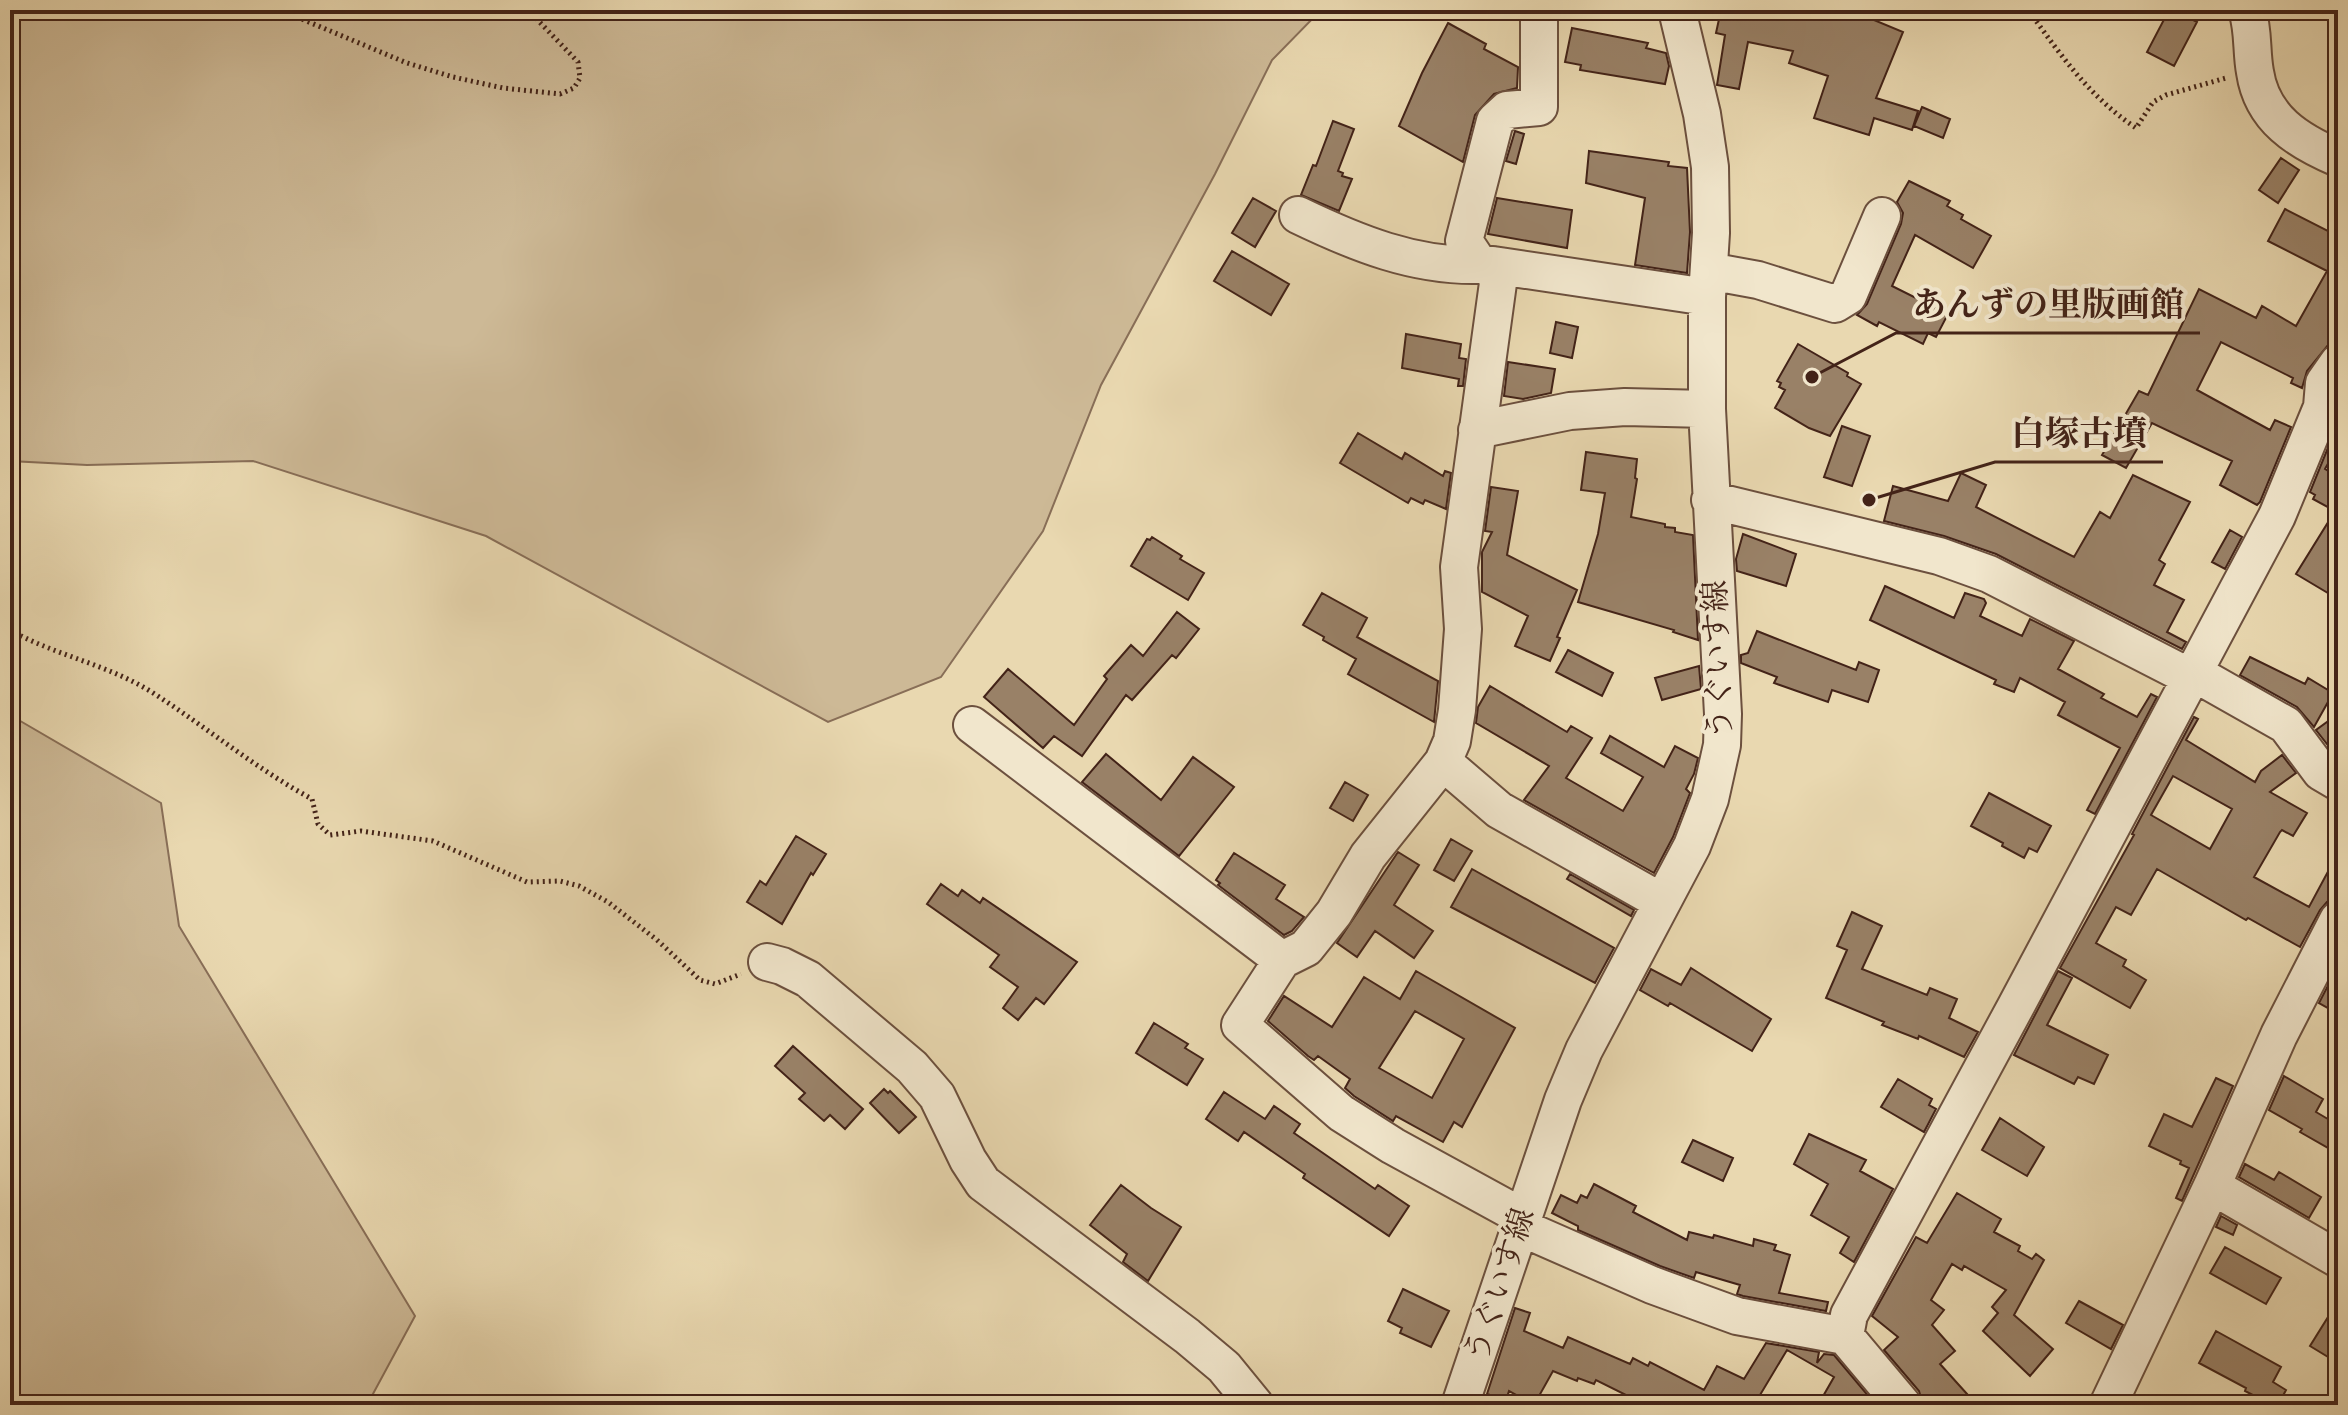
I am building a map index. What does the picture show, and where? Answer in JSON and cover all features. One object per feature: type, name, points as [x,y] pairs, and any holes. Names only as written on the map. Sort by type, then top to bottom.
[{"type":"street","points":[[1539,10],[1539,107],[1507,110],[1495,121],[1464,241],[1487,265],[1498,283],[1459,567],[1463,629],[1452,741],[1443,762],[1368,856],[1334,913],[1306,948],[1282,960],[1240,1025],[1341,1113],[1393,1146],[1510,1210],[1531,1232],[1583,1257],[1737,1316],[1845,1336],[1903,1405]]},
{"type":"street","name":"うぐいす線","points":[[1460,1405],[1559,1111],[1584,1050],[1692,846],[1710,799],[1722,745],[1707,409],[1710,167],[1702,114],[1677,10]]},
{"type":"street","points":[[2247,10],[2254,36],[2254,70],[2260,95],[2272,115],[2286,130],[2308,145],[2338,158]]},
{"type":"street","points":[[1298,215],[1333,232],[1408,259],[1451,266],[1487,265],[1708,284],[1758,280],[1835,304],[1848,296],[1882,216]]},
{"type":"street","points":[[1845,1336],[1849,1315],[2277,516],[2330,411],[2324,383],[2338,363]]},
{"type":"street","points":[[1477,430],[1570,411],[1625,407],[1707,409]]},
{"type":"street","points":[[1710,500],[1939,556],[1989,574],[2190,675],[2203,678],[2286,725],[2321,772],[2338,782]]},
{"type":"street","points":[[972,725],[1282,960]]},
{"type":"street","points":[[1443,762],[1499,810],[1662,902]]},
{"type":"street","points":[[2108,1405],[2212,1186],[2279,1035],[2338,920]]},
{"type":"street","points":[[767,962],[808,979],[912,1067],[937,1096],[968,1160],[983,1183],[1187,1336],[1224,1367],[1255,1405]]},
{"type":"street","points":[[2212,1186],[2338,1259]]},
{"type":"path","points":[[280,10],[407,63],[453,77],[503,88],[560,94],[574,88],[580,78],[578,62],[528,10]]},
{"type":"path","points":[[2023,10],[2031,14],[2075,74],[2110,110],[2136,128],[2153,102],[2166,95],[2254,70]]},
{"type":"path","points":[[10,630],[147,689],[278,780],[312,799],[318,824],[330,835],[361,831],[433,841],[527,882],[560,881],[579,886],[608,902],[645,930],[700,980],[715,984],[767,962]]},
{"type":"shaded area","points":[[10,10],[1321,10],[1272,60],[1215,174],[1101,385],[1043,531],[941,677],[828,722],[486,536],[253,461],[87,465],[10,461]]},
{"type":"shaded area","points":[[10,715],[161,803],[179,926],[415,1316],[367,1405],[10,1405]]},
{"type":"building","points":[[1721,10],[1850,10],[1903,32],[1876,98],[1918,111],[1912,130],[1874,118],[1869,135],[1814,118],[1828,76],[1789,63],[1793,51],[1748,42],[1739,89],[1717,85],[1725,35],[1716,33]]},
{"type":"building","points":[[2169,10],[2197,22],[2174,66],[2147,52]]},
{"type":"building","points":[[1448,23],[1486,44],[1484,49],[1518,67],[1517,88],[1494,94],[1475,115],[1463,162],[1399,126]]},
{"type":"building","points":[[1572,28],[1648,43],[1646,48],[1666,53],[1669,66],[1665,84],[1580,70],[1581,65],[1565,62]]},
{"type":"building","points":[[1922,107],[1950,119],[1943,138],[1914,126]]},
{"type":"building","points":[[1333,121],[1354,129],[1338,171],[1352,179],[1339,211],[1301,195]]},
{"type":"building","points":[[1515,131],[1524,134],[1516,164],[1506,161]]},
{"type":"building","points":[[1589,151],[1669,162],[1668,166],[1687,168],[1690,232],[1687,273],[1635,265],[1645,198],[1586,183]]},
{"type":"building","points":[[2281,158],[2299,170],[2278,203],[2259,190]]},
{"type":"building","points":[[1909,181],[1950,201],[1947,206],[1963,215],[1961,219],[1991,236],[1973,268],[1915,235],[1892,286],[1948,314],[1936,337],[1928,333],[1923,344],[1879,322],[1877,326],[1857,315],[1867,304],[1901,224],[1903,213],[1897,202]]},
{"type":"building","points":[[1253,198],[1276,211],[1255,247],[1232,233]]},
{"type":"building","points":[[1497,198],[1572,210],[1567,248],[1488,234]]},
{"type":"building","points":[[2285,209],[2338,236],[2338,322],[2329,344],[2307,371],[2302,388],[2291,383],[2293,378],[2221,342],[2197,390],[2270,430],[2275,420],[2291,427],[2260,502],[2257,505],[2220,485],[2232,461],[2152,423],[2126,468],[2102,455],[2139,391],[2148,395],[2199,289],[2256,318],[2262,306],[2296,326],[2327,271],[2268,241]]},
{"type":"building","points":[[1232,251],[1289,284],[1271,315],[1214,281]]},
{"type":"building","points":[[1556,322],[1578,327],[1572,358],[1550,353]]},
{"type":"building","points":[[1406,334],[1461,344],[1459,358],[1466,359],[1463,386],[1458,386],[1459,379],[1402,368]]},
{"type":"building","points":[[1798,344],[1861,384],[1830,436],[1775,408],[1785,390],[1779,387],[1781,383],[1777,381]]},
{"type":"building","points":[[1508,362],[1555,369],[1551,393],[1523,399],[1504,396]]},
{"type":"building","points":[[2338,423],[2338,446],[2325,469],[2338,477],[2338,599],[2296,574],[2335,511],[2313,499],[2315,495],[2310,492]]},
{"type":"building","points":[[1842,426],[1870,436],[1852,486],[1824,477]]},
{"type":"building","points":[[1358,433],[1402,459],[1405,453],[1443,476],[1445,471],[1451,473],[1446,509],[1425,500],[1423,504],[1411,498],[1408,503],[1340,463]]},
{"type":"building","points":[[1586,452],[1637,459],[1631,517],[1665,524],[1665,527],[1675,528],[1675,532],[1693,535],[1698,640],[1578,602],[1598,534],[1605,493],[1581,490]]},
{"type":"building","points":[[1961,473],[1986,485],[1976,507],[2074,557],[2100,512],[2110,518],[2133,475],[2190,502],[2159,560],[2165,564],[2154,585],[2184,600],[2167,632],[2186,642],[2182,649],[1996,554],[1944,536],[1884,521],[1893,486],[1948,501]]},
{"type":"building","points":[[1491,487],[1518,491],[1507,555],[1577,590],[1550,661],[1515,646],[1528,616],[1482,592],[1482,552],[1492,532],[1485,531]]},
{"type":"building","points":[[2230,530],[2242,537],[2225,569],[2212,562]]},
{"type":"building","points":[[1743,534],[1796,554],[1786,586],[1737,571],[1736,559]]},
{"type":"building","points":[[1152,537],[1204,573],[1188,600],[1131,566],[1147,539]]},
{"type":"building","points":[[1885,586],[1954,618],[1965,593],[1984,599],[1986,603],[1980,616],[2022,636],[2030,619],[2074,641],[2058,669],[2104,694],[2101,698],[2137,717],[2151,694],[2157,697],[2095,814],[2087,810],[2120,748],[2058,715],[2065,702],[2020,678],[2014,692],[1994,684],[1996,680],[1870,620]]},
{"type":"building","points":[[1322,593],[1367,618],[1357,637],[1438,681],[1434,722],[1348,674],[1356,659],[1303,625]]},
{"type":"building","points":[[1177,612],[1199,629],[1176,658],[1172,655],[1132,700],[1126,695],[1082,756],[1054,736],[1043,748],[984,697],[1008,669],[1074,725],[1107,679],[1104,676],[1131,645],[1143,656]]},
{"type":"building","points":[[1757,631],[1856,670],[1859,662],[1879,670],[1868,702],[1832,690],[1828,702],[1774,683],[1777,677],[1741,663],[1741,655],[1748,653]]},
{"type":"building","points":[[1568,650],[1613,673],[1602,696],[1556,672]]},
{"type":"building","points":[[2250,657],[2305,684],[2308,678],[2333,693],[2314,727],[2297,707],[2240,675]]},
{"type":"building","points":[[1699,666],[1701,689],[1662,700],[1655,678]]},
{"type":"building","points":[[1490,686],[1567,732],[1571,726],[1592,738],[1566,778],[1623,811],[1643,777],[1601,753],[1610,736],[1664,767],[1675,746],[1698,758],[1686,789],[1690,793],[1673,837],[1654,873],[1524,800],[1549,766],[1476,723],[1478,707]]},
{"type":"building","points":[[2338,714],[2338,758],[2316,730]]},
{"type":"building","points":[[2194,717],[2198,719],[2186,740],[2255,782],[2261,771],[2282,755],[2296,773],[2270,792],[2307,813],[2293,836],[2282,830],[2280,832],[2254,877],[2309,907],[2338,853],[2338,899],[2327,902],[2320,910],[2300,947],[2157,869],[2131,915],[2116,907],[2096,943],[2126,960],[2123,966],[2146,980],[2130,1008],[2060,968]],"holes":[[[2173,776],[2232,809],[2210,849],[2151,815]]]},
{"type":"building","points":[[1106,754],[1161,800],[1193,757],[1234,787],[1179,856],[1082,782]]},
{"type":"building","points":[[1345,782],[1368,795],[1353,821],[1330,808]]},
{"type":"building","points":[[1989,793],[2051,826],[2037,852],[2029,848],[2024,858],[1971,826]]},
{"type":"building","points":[[796,836],[826,854],[813,875],[811,873],[782,924],[747,902],[760,881],[766,885]]},
{"type":"building","points":[[1451,839],[1472,851],[1454,881],[1434,870]]},
{"type":"building","points":[[1398,852],[1419,865],[1394,905],[1433,931],[1414,958],[1375,931],[1357,957],[1337,943]]},
{"type":"building","points":[[1234,853],[1285,885],[1276,899],[1304,917],[1292,931],[1284,935],[1218,885],[1220,883],[1216,880]]},
{"type":"building","points":[[1472,869],[1614,948],[1595,983],[1451,907]]},
{"type":"building","points":[[1570,874],[1634,910],[1631,916],[1567,879]]},
{"type":"building","points":[[941,884],[958,896],[962,890],[980,903],[983,898],[1077,962],[1044,1004],[1036,998],[1018,1020],[1003,1008],[1018,987],[990,967],[999,955],[927,904]]},
{"type":"building","points":[[1852,912],[1882,926],[1862,969],[1927,995],[1930,988],[1957,999],[1949,1018],[1978,1032],[1964,1057],[1919,1036],[1918,1039],[1882,1025],[1884,1022],[1826,998],[1847,950],[1837,946]]},
{"type":"building","points":[[2338,966],[2338,988],[2328,1008],[2319,1003]]},
{"type":"building","points":[[1691,968],[1771,1019],[1752,1051],[1670,1003],[1668,1006],[1640,990],[1651,969],[1681,985]]},
{"type":"building","points":[[1416,971],[1515,1028],[1462,1127],[1454,1122],[1443,1142],[1396,1116],[1393,1121],[1354,1096],[1345,1088],[1350,1079],[1318,1056],[1314,1060],[1308,1056],[1268,1021],[1284,996],[1332,1027],[1364,977],[1400,999]],"holes":[[[1415,1011],[1464,1039],[1432,1098],[1379,1068]]]},
{"type":"building","points":[[2058,971],[2072,978],[2047,1025],[2108,1055],[2094,1084],[2078,1077],[2074,1084],[2014,1055]]},
{"type":"building","points":[[1154,1023],[1188,1044],[1185,1048],[1203,1059],[1187,1085],[1136,1053]]},
{"type":"building","points":[[793,1046],[863,1109],[845,1129],[830,1115],[824,1121],[799,1099],[805,1093],[775,1066]]},
{"type":"building","points":[[2284,1076],[2323,1099],[2316,1112],[2338,1125],[2338,1134],[2330,1149],[2269,1110]]},
{"type":"building","points":[[2216,1078],[2233,1086],[2182,1201],[2176,1198],[2189,1168],[2149,1146],[2164,1114],[2192,1127]]},
{"type":"building","points":[[1898,1079],[1932,1099],[1929,1105],[1936,1109],[1924,1132],[1881,1107]]},
{"type":"building","points":[[884,1089],[888,1093],[890,1091],[916,1117],[899,1133],[870,1103]]},
{"type":"building","points":[[1224,1092],[1265,1119],[1274,1106],[1300,1124],[1294,1133],[1375,1189],[1378,1185],[1409,1206],[1389,1236],[1303,1178],[1305,1174],[1244,1132],[1238,1141],[1206,1119]]},
{"type":"building","points":[[2000,1118],[2044,1147],[2027,1176],[1982,1150]]},
{"type":"building","points":[[1809,1134],[1866,1160],[1860,1171],[1893,1189],[1854,1262],[1840,1253],[1849,1237],[1811,1215],[1828,1184],[1794,1164]]},
{"type":"building","points":[[1693,1140],[1733,1158],[1723,1181],[1682,1162]]},
{"type":"building","points":[[2245,1164],[2274,1180],[2279,1172],[2321,1197],[2309,1218],[2239,1177]]},
{"type":"building","points":[[1594,1184],[1636,1206],[1633,1212],[1687,1240],[1689,1232],[1713,1238],[1714,1235],[1753,1246],[1754,1239],[1776,1245],[1774,1250],[1790,1255],[1779,1293],[1828,1302],[1826,1311],[1737,1294],[1740,1285],[1696,1272],[1694,1278],[1660,1266],[1578,1230],[1578,1226],[1552,1213],[1561,1195],[1577,1203],[1581,1195],[1587,1198]]},
{"type":"building","points":[[1121,1185],[1181,1227],[1148,1281],[1123,1262],[1127,1254],[1090,1225]]},
{"type":"building","points":[[1957,1193],[2001,1219],[1994,1232],[2020,1246],[2018,1251],[2032,1259],[2036,1254],[2044,1260],[2014,1315],[2053,1349],[2030,1376],[1983,1331],[1998,1313],[1992,1307],[2006,1290],[1964,1266],[1962,1270],[1952,1264],[1931,1300],[1944,1310],[1932,1325],[1955,1351],[1940,1364],[1977,1405],[1923,1405],[1919,1391],[1884,1350],[1898,1337],[1872,1316],[1916,1237],[1927,1243]]},
{"type":"building","points":[[2221,1216],[2237,1225],[2233,1235],[2216,1227]]},
{"type":"building","points":[[2225,1247],[2281,1278],[2266,1304],[2210,1273]]},
{"type":"building","points":[[1403,1289],[1449,1311],[1431,1347],[1400,1333],[1402,1328],[1388,1321]]},
{"type":"building","points":[[2079,1301],[2123,1325],[2111,1349],[2066,1323]]},
{"type":"building","points":[[2338,1301],[2338,1363],[2310,1346]]},
{"type":"building","points":[[1515,1308],[1530,1313],[1524,1331],[1563,1348],[1568,1337],[1630,1364],[1633,1358],[1648,1366],[1650,1362],[1704,1390],[1717,1366],[1744,1379],[1766,1343],[1819,1352],[1817,1363],[1824,1354],[1834,1355],[1876,1405],[1818,1405],[1834,1377],[1787,1350],[1754,1405],[1646,1405],[1596,1380],[1594,1384],[1578,1378],[1577,1381],[1553,1371],[1534,1405],[1509,1391],[1506,1400],[1487,1394]]},
{"type":"building","points":[[2216,1331],[2281,1367],[2273,1382],[2286,1390],[2278,1405],[2245,1391],[2246,1388],[2199,1363]]},
{"type":"place","name":"あんずの里版画館","points":[[1812,377]]},
{"type":"place","name":"白塚古墳","points":[[1869,500]]}]
